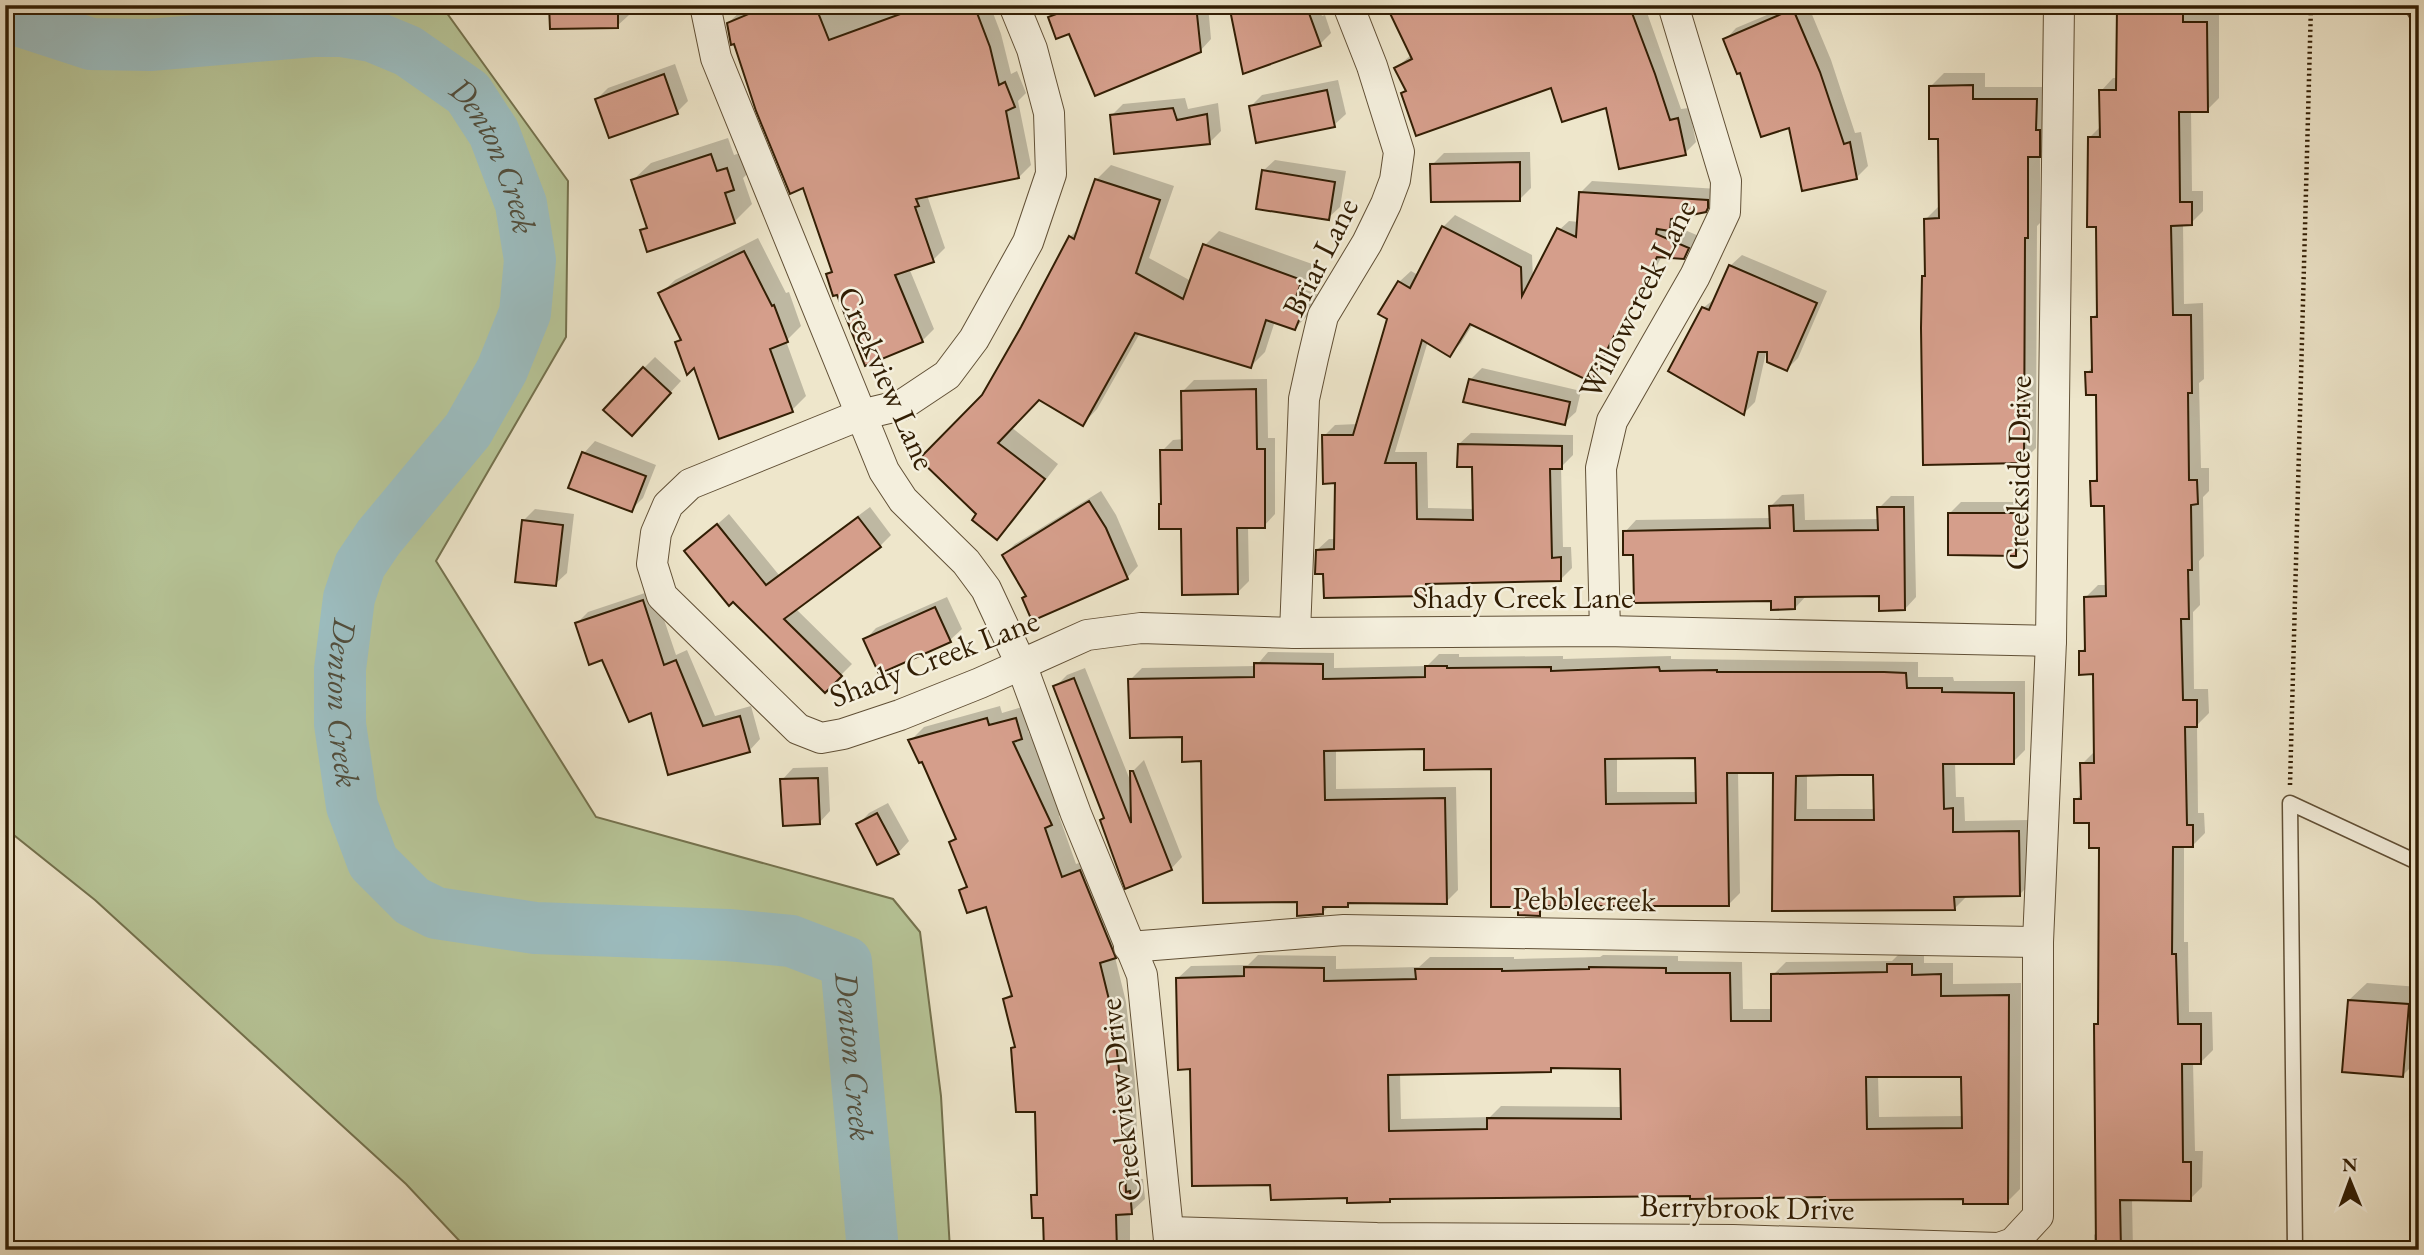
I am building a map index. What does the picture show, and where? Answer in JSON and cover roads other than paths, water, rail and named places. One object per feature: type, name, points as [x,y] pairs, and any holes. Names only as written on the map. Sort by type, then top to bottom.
[{"type":"street","name":"Creekview Lane","points":[[705,5],[716,58],[884,471],[903,500],[966,562],[986,589],[1021,664],[1129,947]]},
{"type":"street","name":"Shady Creek Lane","points":[[1014,5],[1032,50],[1049,113],[1051,174],[1028,242],[974,339],[947,375],[902,405],[860,415],[690,484],[668,505],[656,533],[652,564],[662,596],[798,729],[821,738],[843,734],[900,715],[1087,635],[1141,628],[1295,633],[1605,631],[2051,641]]},
{"type":"street","name":"Briar Lane","points":[[1295,633],[1304,399],[1310,368],[1323,316],[1367,243],[1386,204],[1395,180],[1399,152],[1372,66],[1348,5]]},
{"type":"street","name":"Willowcreek Lane","points":[[1605,631],[1601,468],[1612,421],[1695,276],[1726,212],[1726,181],[1673,5]]},
{"type":"street","name":"Creekside Drive","points":[[2038,942],[2051,641],[2059,5]]},
{"type":"street","name":"Pebblecreek","points":[[1129,947],[1344,930],[2038,942]]},
{"type":"street","name":"Berrybrook Drive","points":[[1169,1241],[1377,1238],[1999,1248],[2013,1243],[2038,1216],[2038,942]]},
{"type":"street","name":"Creekview Drive","points":[[1129,947],[1142,975],[1169,1241]]},
{"type":"lane","points":[[2411,5],[2419,18]]},
{"type":"lane","points":[[2296,1250],[2290,803],[2419,863]]},
{"type":"waterway","name":"Denton Creek","points":[[5,16],[91,44],[150,45],[313,31],[342,31],[372,36],[408,51],[468,93],[494,133],[521,204],[530,260],[525,313],[502,370],[468,430],[379,537],[360,565],[349,598],[340,669],[340,724],[352,806],[373,862],[412,901],[436,913],[535,928],[728,935],[791,941],[846,962],[873,1250]]}]
